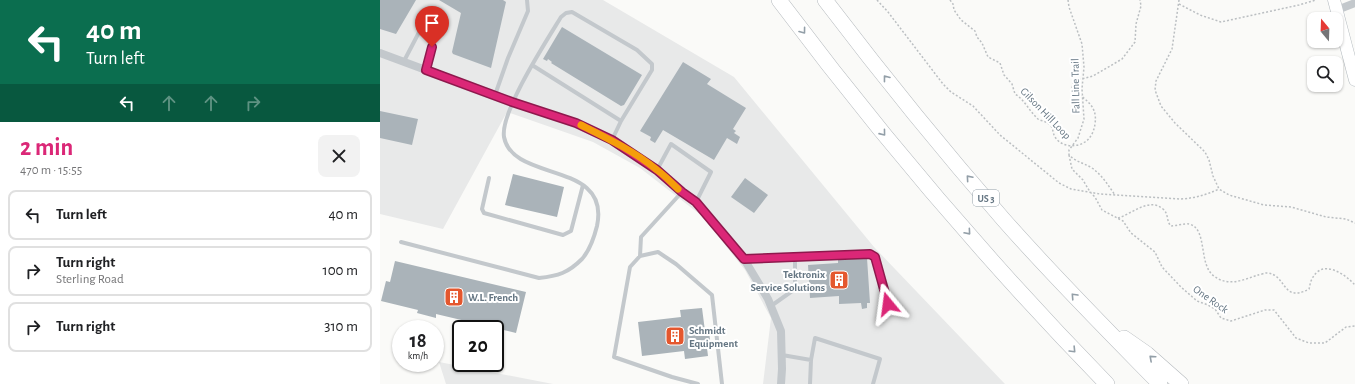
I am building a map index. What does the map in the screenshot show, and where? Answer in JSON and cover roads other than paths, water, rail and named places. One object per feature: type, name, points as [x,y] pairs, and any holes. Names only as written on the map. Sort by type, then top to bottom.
[{"type":"highway","points":[[779,0],[820,54],[914,171],[1025,298],[1107,384]]},
{"type":"highway","name":"US 3","points":[[826,0],[901,97],[1003,219],[1095,318],[1160,384]]},
{"type":"highway","points":[[1095,318],[1147,354],[1181,384]]},
{"type":"main road","points":[[1335,5],[1355,80]]},
{"type":"street","points":[[1335,5],[1355,3]]},
{"type":"street","points":[[380,53],[512,102],[576,123],[612,140],[657,170],[696,202],[744,259],[768,299],[781,331],[782,368],[780,384]]},
{"type":"lane","points":[[495,95],[508,58],[528,11],[527,0]]},
{"type":"lane","points":[[401,242],[539,278],[556,276],[568,271],[582,259],[589,250],[598,220],[596,200],[586,187],[576,181],[518,158],[506,144],[504,133],[504,126],[512,102],[561,17],[566,13],[572,12],[637,50],[652,64],[652,70],[621,121],[612,140]]},
{"type":"lane","points":[[404,61],[427,17],[432,16],[436,18],[438,23],[426,70]]},
{"type":"lane","points":[[532,65],[621,121]]},
{"type":"lane","points":[[657,170],[671,144],[711,172],[696,202]]},
{"type":"lane","points":[[489,178],[482,209],[484,213],[562,235],[570,231],[583,185]]},
{"type":"lane","points":[[640,256],[641,237],[682,192]]},
{"type":"lane","points":[[698,384],[672,377],[614,357],[630,267],[640,256],[658,252],[676,264],[712,295],[722,384]]},
{"type":"lane","points":[[744,259],[870,254],[875,257],[888,304]]},
{"type":"lane","points":[[771,306],[795,289],[795,257]]},
{"type":"lane","points":[[810,384],[811,360],[815,338],[880,359],[874,384]]},
{"type":"lane","points":[[782,355],[811,360]]},
{"type":"place","name":"Tektronix Service Solutions","points":[[839,280]]},
{"type":"place","name":"W.L. French","points":[[454,297]]},
{"type":"place","name":"Schmidt Equipment","points":[[675,336]]}]
